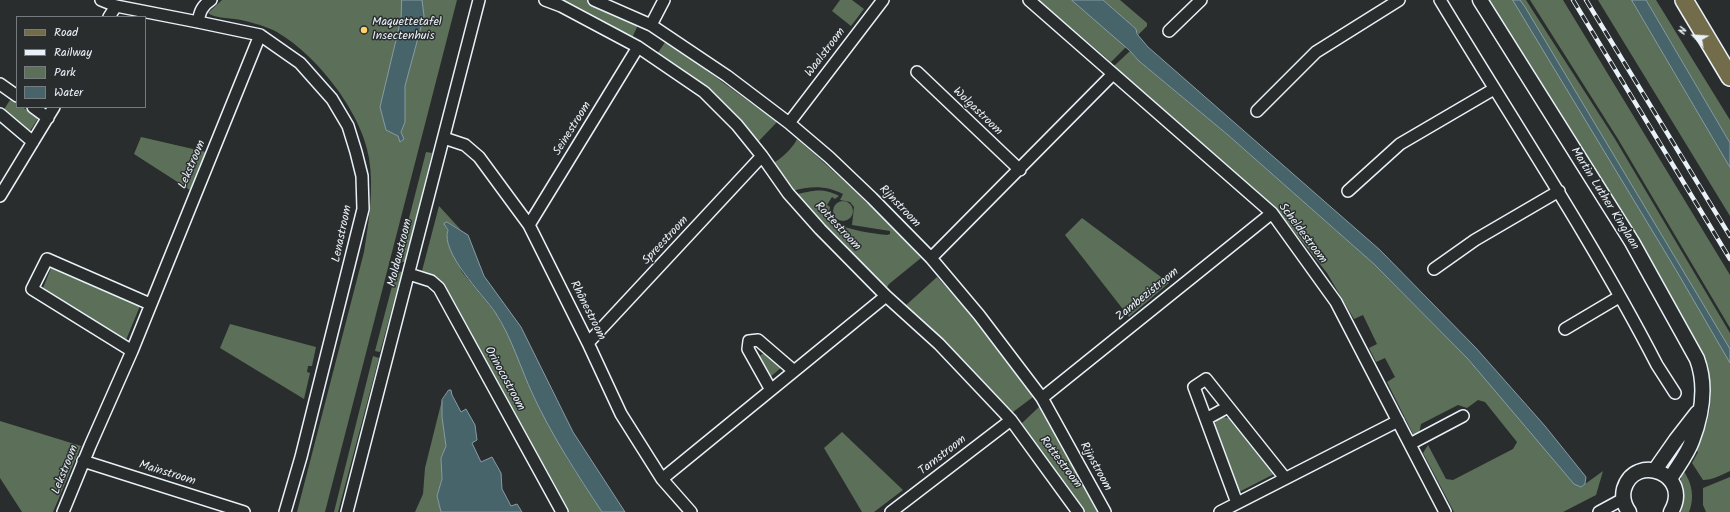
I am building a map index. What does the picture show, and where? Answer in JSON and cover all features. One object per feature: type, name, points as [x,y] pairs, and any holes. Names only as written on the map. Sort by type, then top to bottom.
[{"type":"main road","points":[[1684,0],[1730,77]]},
{"type":"street","name":"Lenastroom","points":[[101,0],[116,6],[260,35],[300,63],[332,99],[348,126],[362,176],[363,209],[354,252],[301,457],[285,512]]},
{"type":"street","points":[[198,22],[203,6],[211,0]]},
{"type":"street","name":"Moldaustroom","points":[[347,512],[480,0]]},
{"type":"street","name":"Rottestroom","points":[[545,0],[561,6],[638,47],[704,92],[737,125],[762,156],[788,194],[820,229],[886,296],[939,344],[1011,420],[1078,512]]},
{"type":"street","name":"Rijnstroom","points":[[594,0],[651,26],[727,76],[789,123],[829,156],[872,198],[931,258],[979,315],[1042,398],[1104,512]]},
{"type":"street","points":[[651,26],[664,0]]},
{"type":"street","name":"Waalstroom","points":[[789,123],[883,0]]},
{"type":"street","name":"Scheldestroom","points":[[1029,0],[1272,213],[1336,302],[1445,512]]},
{"type":"street","points":[[1169,31],[1201,0]]},
{"type":"street","points":[[1257,111],[1316,52],[1399,0]]},
{"type":"street","points":[[1440,0],[1494,89],[1559,191],[1675,393]]},
{"type":"street","name":"Martin Luther Kinglaan","points":[[1480,0],[1632,242],[1697,360],[1703,386],[1701,408],[1692,442],[1670,479]]},
{"type":"street","points":[[111,16],[116,6]]},
{"type":"street","name":"Lekstroom","points":[[63,512],[83,461],[132,351],[260,35]]},
{"type":"street","name":"Seinestroom","points":[[529,225],[638,47]]},
{"type":"street","name":"Wolgastroom","points":[[917,72],[1020,170]]},
{"type":"street","points":[[931,258],[1020,170],[1113,74]]},
{"type":"street","points":[[0,84],[16,95]]},
{"type":"street","points":[[1348,191],[1400,144],[1494,89]]},
{"type":"street","points":[[34,108],[48,118]]},
{"type":"street","points":[[0,196],[53,108]]},
{"type":"street","points":[[0,114],[33,142]]},
{"type":"street","name":"Rhônestroom","points":[[444,138],[464,145],[479,157],[529,225],[588,343],[621,414],[662,479],[691,512]]},
{"type":"street","name":"Spreestroom","points":[[588,343],[762,156]]},
{"type":"street","points":[[1434,269],[1476,240],[1559,191]]},
{"type":"street","name":"Zambezistroom","points":[[1042,398],[1272,213]]},
{"type":"street","points":[[132,351],[32,289],[47,259],[150,304]]},
{"type":"street","name":"Orinocostroom","points":[[409,274],[431,281],[439,288],[562,512]]},
{"type":"street","points":[[662,479],[886,296]]},
{"type":"street","points":[[1564,329],[1619,296]]},
{"type":"street","points":[[771,390],[748,349],[749,341],[758,340],[794,371]]},
{"type":"street","points":[[1237,503],[1194,387],[1206,379],[1285,478]]},
{"type":"street","points":[[1206,419],[1228,407]]},
{"type":"street","points":[[1655,470],[1701,408]]},
{"type":"street","points":[[1410,444],[1463,416]]},
{"type":"street","name":"Tarnstroom","points":[[891,512],[1011,420]]},
{"type":"street","points":[[1220,512],[1398,421]]},
{"type":"street","name":"Mainstroom","points":[[83,461],[244,512]]},
{"type":"street","points":[[1629,512],[1623,499],[1625,486],[1632,476],[1643,470],[1655,470],[1666,475],[1675,487],[1675,504],[1671,512]]},
{"type":"street","points":[[1600,512],[1623,499]]},
{"type":"green space","points":[[222,0],[457,0],[325,512],[297,512],[364,252],[371,193],[369,158],[365,140],[357,122],[334,85],[320,68],[304,52],[273,30],[249,22],[218,17],[208,13]]},
{"type":"green space","points":[[556,0],[587,0],[638,25],[632,38]]},
{"type":"green space","points":[[840,0],[852,0],[864,9],[851,26],[832,11]]},
{"type":"green space","points":[[1039,0],[1072,0],[1126,47],[1111,62]]},
{"type":"green space","points":[[1103,0],[1120,0],[1147,23],[1147,26],[1138,35],[1136,29]]},
{"type":"green space","points":[[1489,0],[1526,0],[1615,139],[1730,333],[1730,471],[1720,476],[1703,480],[1692,463],[1698,452],[1696,450],[1705,429],[1710,409],[1710,388],[1705,365],[1638,240]]},
{"type":"green space","points":[[1530,0],[1563,0],[1730,275],[1730,328],[1618,139]]},
{"type":"green space","points":[[1598,0],[1632,0],[1730,167],[1730,216]]},
{"type":"green space","points":[[1646,0],[1656,0],[1730,120],[1730,143]]},
{"type":"green space","points":[[666,41],[777,122],[756,144],[657,54]]},
{"type":"green space","points":[[1130,51],[1139,61],[1228,135],[1374,264],[1468,359],[1581,487],[1603,471],[1596,495],[1563,512],[1454,512],[1423,453],[1428,445],[1446,479],[1453,480],[1513,449],[1517,442],[1485,402],[1478,400],[1467,408],[1458,405],[1421,424],[1419,434],[1413,434],[1387,382],[1395,377],[1385,358],[1376,362],[1369,348],[1377,344],[1363,315],[1354,319],[1327,273],[1274,206],[1114,66]]},
{"type":"green space","points":[[10,100],[16,103],[16,108],[24,108],[39,117],[28,134],[3,111]]},
{"type":"green space","points":[[141,137],[206,152],[190,190],[134,154]]},
{"type":"green space","points":[[797,139],[861,197],[921,258],[889,284],[885,291],[794,195],[817,191],[827,191],[833,193],[839,196],[835,199],[832,197],[827,205],[830,207],[829,213],[833,223],[853,229],[887,235],[890,234],[890,231],[852,225],[854,207],[850,202],[840,200],[843,194],[836,191],[818,187],[791,191],[772,164],[793,146]]},
{"type":"green space","points":[[426,152],[432,153],[405,262],[398,261]]},
{"type":"green space","points":[[843,201],[850,204],[853,211],[850,218],[843,221],[836,218],[833,211],[836,204]]},
{"type":"green space","points":[[439,206],[461,230],[447,222],[448,243],[462,272],[495,312],[511,340],[533,395],[568,460],[602,512],[569,512],[443,287],[438,280],[422,271]]},
{"type":"green space","points":[[1082,218],[1169,283],[1129,317],[1065,235]]},
{"type":"green space","points":[[51,268],[140,306],[126,340],[43,288]]},
{"type":"green space","points":[[396,271],[402,272],[380,352],[375,351]]},
{"type":"green space","points":[[937,277],[976,320],[1033,397],[1013,412],[943,342],[904,307]]},
{"type":"green space","points":[[230,324],[316,347],[312,366],[308,366],[307,372],[310,373],[304,399],[220,348]]},
{"type":"green space","points":[[762,354],[766,354],[782,367],[769,378],[759,357]]},
{"type":"green space","points":[[373,356],[379,358],[338,512],[334,512]]},
{"type":"green space","points":[[442,400],[442,417],[446,446],[441,458],[442,479],[437,496],[441,512],[415,512],[423,494],[425,468]]},
{"type":"green space","points":[[1040,406],[1100,512],[1084,512],[1076,498],[1021,424]]},
{"type":"green space","points":[[1222,417],[1229,418],[1274,474],[1239,492],[1214,430],[1214,425],[1218,419]]},
{"type":"green space","points":[[0,421],[81,446],[53,512],[22,512],[0,478]]},
{"type":"green space","points":[[842,432],[903,490],[874,512],[862,512],[824,448]]},
{"type":"green space","points":[[1683,470],[1689,480],[1692,490],[1692,501],[1689,512],[1681,512],[1683,496],[1681,471]]},
{"type":"green space","points":[[1730,477],[1730,512],[1706,512],[1703,505],[1703,488]]},
{"type":"water","points":[[402,0],[422,0],[424,16],[405,86],[405,122],[401,132],[404,139],[400,142],[398,136],[386,130],[380,107],[401,19]]},
{"type":"water","points":[[1072,0],[1103,0],[1136,29],[1137,34],[1148,47],[1380,250],[1476,348],[1545,426],[1586,477],[1585,484],[1581,487],[1574,484],[1468,359],[1374,264],[1228,135],[1139,61],[1130,51]]},
{"type":"water","points":[[1513,0],[1520,0],[1525,7],[1730,349],[1730,363],[1676,270]]},
{"type":"water","points":[[1632,0],[1646,0],[1730,143],[1730,167]]},
{"type":"water","points":[[447,222],[468,235],[484,276],[521,327],[573,432],[625,512],[602,512],[565,455],[533,395],[501,322],[495,312],[464,273],[450,250],[447,239],[448,230],[444,224]]},
{"type":"water","points":[[449,390],[451,390],[461,412],[466,409],[475,425],[477,440],[472,443],[481,462],[492,457],[501,473],[502,489],[511,506],[517,504],[522,512],[441,512],[437,496],[442,479],[441,458],[446,446],[442,417],[442,400]]},
{"type":"railway","points":[[1573,0],[1730,259]]},
{"type":"railway","points":[[1586,0],[1730,236]]},
{"type":"place","name":"Maquettetafel Insectenhuis","points":[[364,30]]}]
